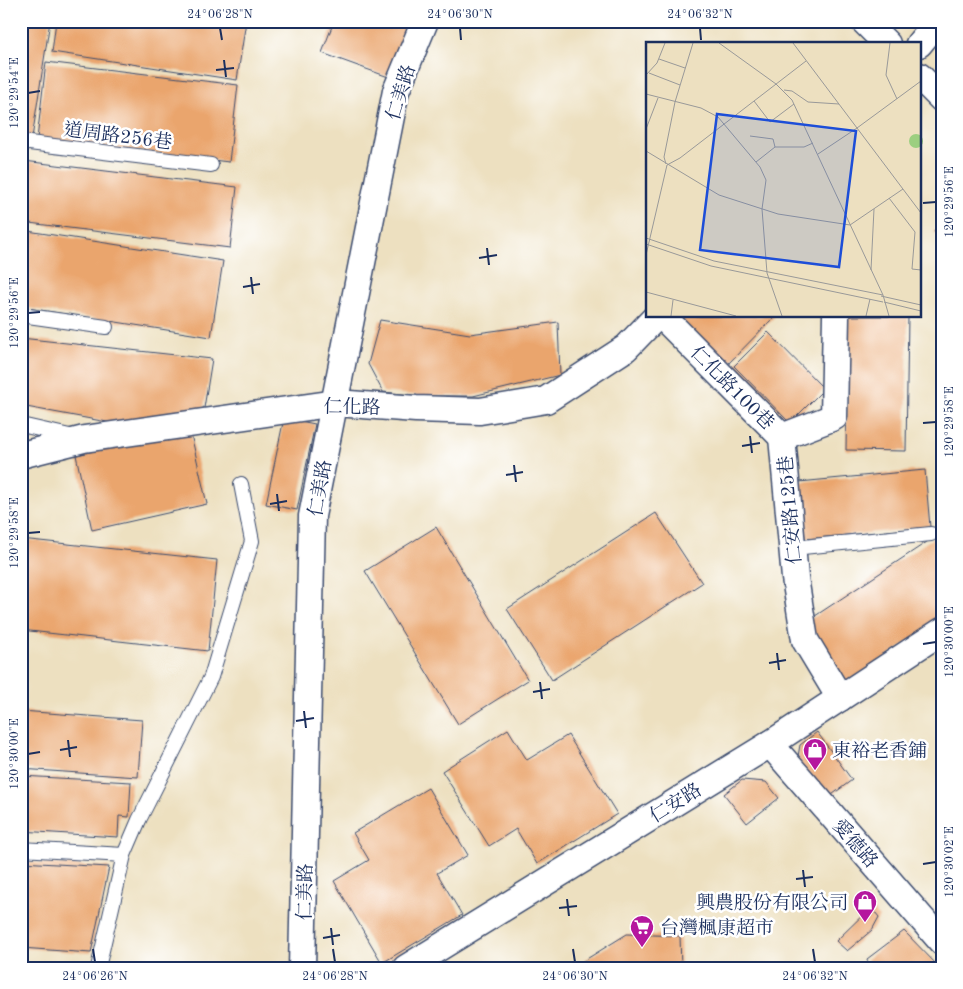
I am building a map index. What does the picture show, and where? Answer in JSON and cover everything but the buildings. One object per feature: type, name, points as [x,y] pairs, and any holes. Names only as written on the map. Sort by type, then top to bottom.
[{"type":"street","name":"仁美路","points":[[302,968],[312,516],[396,91],[425,21]]},
{"type":"street","points":[[864,21],[885,42]]},
{"type":"street","points":[[920,43],[938,21]]},
{"type":"street","points":[[920,77],[942,100]]},
{"type":"street","name":"仁化路","points":[[21,455],[84,439],[336,402],[416,409],[480,410],[546,400],[626,348],[655,318]]},
{"type":"street","name":"仁化路100巷","points":[[664,318],[782,437]]},
{"type":"street","name":"仁安路125巷","points":[[836,318],[834,417],[782,437],[795,578],[805,640],[840,698]]},
{"type":"street","name":"仁安路","points":[[406,968],[770,744],[942,631]]},
{"type":"street","name":"愛德路","points":[[770,744],[942,942]]},
{"type":"lane","name":"道周路256巷","points":[[21,142],[211,165]]},
{"type":"lane","points":[[21,314],[106,326]]},
{"type":"lane","points":[[21,425],[84,439]]},
{"type":"lane","points":[[98,968],[124,855],[139,820],[211,678],[252,541],[241,484]]},
{"type":"lane","points":[[793,548],[930,534]]},
{"type":"lane","points":[[21,849],[124,855]]},
{"type":"place","name":"東裕老香鋪","points":[[815,771]]},
{"type":"place","name":"興農股份有限公司","points":[[865,923]]},
{"type":"place","name":"台灣楓康超市","points":[[642,948]]}]
